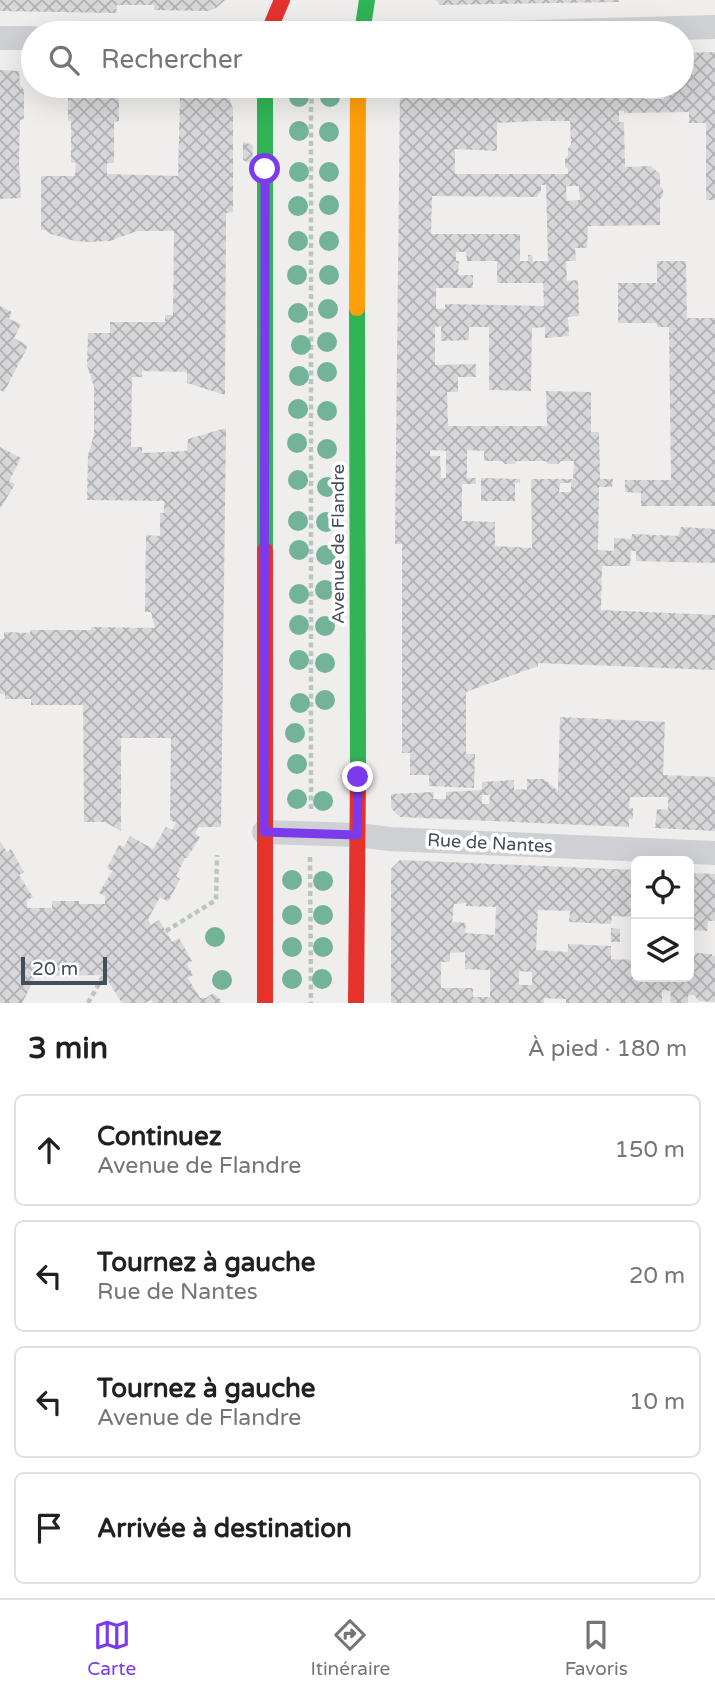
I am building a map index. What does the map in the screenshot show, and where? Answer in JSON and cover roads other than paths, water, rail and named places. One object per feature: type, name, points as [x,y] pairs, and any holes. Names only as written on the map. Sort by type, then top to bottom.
[{"type":"main road","points":[[273,21],[282,0]]},
{"type":"main road","points":[[364,21],[367,0]]},
{"type":"main road","points":[[265,98],[265,1003]]},
{"type":"main road","name":"Avenue de Flandre","points":[[356,1003],[357,98]]},
{"type":"street","points":[[694,28],[715,27]]},
{"type":"street","points":[[0,38],[21,38]]},
{"type":"street","name":"Rue de Nantes","points":[[264,832],[715,853]]}]
